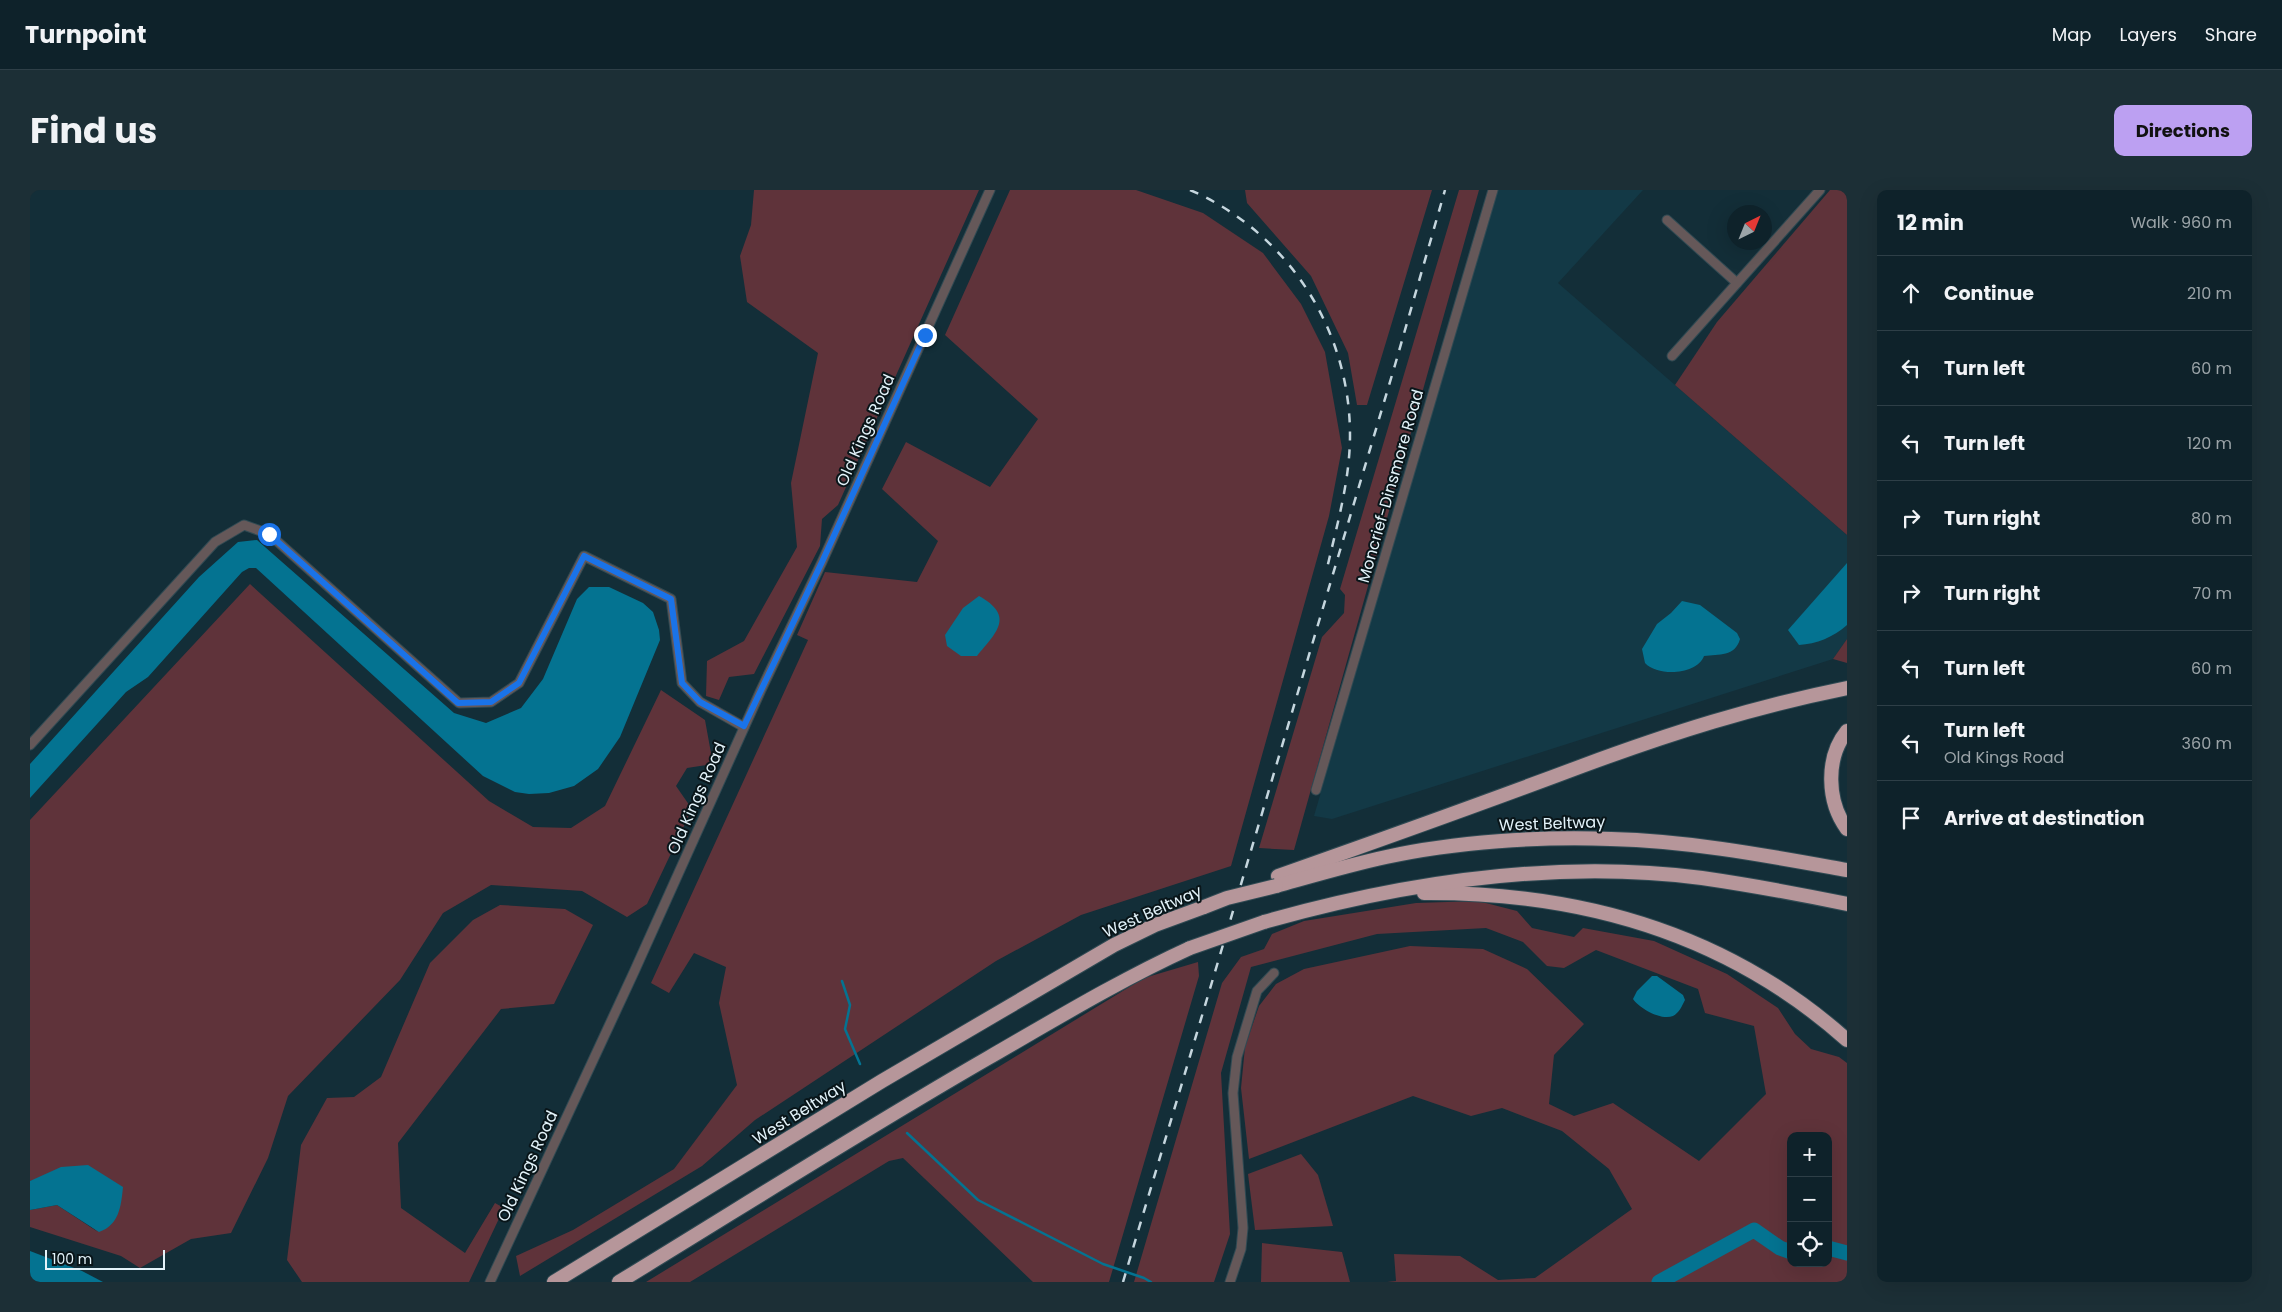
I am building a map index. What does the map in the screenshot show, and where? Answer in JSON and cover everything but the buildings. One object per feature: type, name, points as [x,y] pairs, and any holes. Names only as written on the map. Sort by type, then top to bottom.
[{"type":"highway","points":[[1277,881],[1615,753],[1705,722],[1847,688]]},
{"type":"highway","points":[[1847,731],[1840,742],[1834,760],[1831,780],[1836,809],[1847,829]]},
{"type":"highway","name":"West Beltway","points":[[554,1282],[882,1081],[1114,945],[1155,925],[1277,881],[1387,857],[1493,842],[1552,840],[1610,839],[1715,847],[1847,870]]},
{"type":"highway","points":[[619,1282],[914,1101],[1107,989],[1142,970],[1190,948],[1264,922],[1324,905],[1451,881],[1534,873],[1618,872],[1701,878],[1847,904]]},
{"type":"highway","points":[[1385,893],[1457,893],[1520,896],[1576,905],[1640,922],[1695,943],[1740,966],[1782,991],[1847,1040]]},
{"type":"street","name":"Old Kings Road","points":[[490,1282],[655,927],[744,726],[822,562],[990,190]]},
{"type":"street","name":"Moncrief-Dinsmore Road","points":[[1316,790],[1493,190]]},
{"type":"street","points":[[1672,356],[1820,190]]},
{"type":"street","points":[[1667,220],[1737,283]]},
{"type":"street","points":[[30,745],[215,542],[244,525],[269,534],[458,703],[491,702],[519,683],[584,556],[671,599],[682,683],[700,702],[744,726]]},
{"type":"street","points":[[1230,1282],[1242,1249],[1243,1228],[1233,1093],[1234,1074],[1242,1038],[1257,991],[1274,973]]},
{"type":"shaded area","points":[[754,190],[979,190],[838,505],[822,519],[820,546],[754,674],[729,677],[719,700],[706,696],[707,661],[744,641],[797,547],[791,483],[818,353],[747,302],[740,256],[751,225]]},
{"type":"shaded area","points":[[1010,190],[1136,190],[1203,213],[1263,253],[1301,304],[1325,352],[1342,448],[1329,516],[1231,866],[1081,915],[996,961],[755,1120],[702,1166],[520,1276],[516,1256],[573,1230],[674,1169],[737,1085],[719,1003],[726,967],[694,953],[669,993],[651,983],[808,640],[797,635],[825,572],[917,582],[938,541],[882,489],[906,442],[990,487],[1038,419],[945,335]]},
{"type":"shaded area","points":[[1245,190],[1432,190],[1367,405],[1357,405],[1348,353],[1311,276],[1247,203]]},
{"type":"shaded area","points":[[1459,190],[1479,190],[1294,850],[1259,848],[1322,637],[1344,613],[1345,595],[1340,589]]},
{"type":"shaded area","points":[[1497,190],[1643,190],[1558,283],[1847,535],[1847,639],[1833,659],[1332,819],[1314,816]]},
{"type":"shaded area","points":[[1830,190],[1847,190],[1847,535],[1675,385],[1717,322]]},
{"type":"shaded area","points":[[250,584],[489,801],[533,827],[571,828],[605,806],[661,690],[705,720],[713,764],[687,768],[676,786],[692,809],[647,904],[627,917],[582,891],[491,885],[443,913],[400,980],[288,1096],[268,1158],[231,1233],[191,1239],[140,1268],[121,1256],[30,1227],[30,1210],[57,1205],[98,1232],[35,1180],[30,1181],[30,820]]},
{"type":"shaded area","points":[[1847,639],[1847,663],[1833,659]]},
{"type":"shaded area","points":[[1478,901],[1517,911],[1532,928],[1574,937],[1583,928],[1654,941],[1727,974],[1778,1008],[1795,1034],[1811,1049],[1839,1057],[1847,1063],[1847,1282],[1387,1282],[1396,1281],[1394,1254],[1460,1256],[1498,1280],[1535,1278],[1632,1209],[1609,1169],[1562,1131],[1502,1108],[1471,1116],[1413,1096],[1249,1159],[1241,1088],[1245,1047],[1259,1006],[1276,984],[1304,969],[1410,946],[1483,949],[1527,969],[1584,1024],[1554,1055],[1549,1104],[1574,1116],[1613,1103],[1699,1161],[1766,1094],[1754,1026],[1705,1013],[1698,989],[1596,950],[1564,968],[1547,966],[1523,942],[1486,928],[1377,934],[1251,967],[1221,1073],[1230,1234],[1214,1282],[1134,1282],[1222,983],[1241,957],[1264,949],[1272,934],[1304,921],[1416,903]]},
{"type":"shaded area","points":[[500,905],[565,909],[593,925],[554,1004],[501,1009],[398,1143],[401,1208],[465,1253],[495,1203],[504,1208],[469,1282],[302,1282],[287,1260],[301,1145],[327,1098],[354,1097],[381,1077],[430,963],[473,920]]},
{"type":"shaded area","points":[[1198,962],[1199,976],[1109,1282],[1033,1282],[903,1158],[889,1161],[690,1282],[646,1282],[1144,978]]},
{"type":"shaded area","points":[[1301,1154],[1318,1175],[1333,1226],[1255,1230],[1248,1174]]},
{"type":"shaded area","points":[[1262,1243],[1342,1252],[1350,1282],[1261,1282]]},
{"type":"water","points":[[257,540],[454,713],[486,723],[521,708],[543,679],[577,599],[589,587],[609,587],[643,603],[653,612],[660,640],[620,737],[598,769],[574,786],[549,793],[529,794],[515,792],[483,776],[256,568],[249,568],[242,572],[148,677],[126,692],[30,798],[30,764],[199,577],[238,542]]},
{"type":"water","points":[[1847,563],[1847,625],[1825,639],[1799,645],[1788,630]]},
{"type":"water","points":[[979,596],[997,610],[999,624],[996,632],[977,656],[961,656],[947,646],[945,635],[963,608]]},
{"type":"water","points":[[1682,601],[1700,605],[1737,633],[1740,639],[1738,645],[1726,654],[1704,656],[1694,667],[1686,670],[1668,672],[1651,667],[1645,663],[1642,649],[1657,624]]},
{"type":"water","points":[[1652,976],[1657,976],[1683,995],[1685,1000],[1675,1015],[1663,1017],[1651,1013],[1633,999],[1637,991]]},
{"type":"water","points":[[88,1165],[123,1187],[118,1214],[106,1229],[99,1232],[57,1205],[30,1210],[30,1181],[61,1167]]},
{"type":"water","points":[[30,1251],[82,1271],[103,1282],[30,1282]]},
{"type":"waterway","points":[[842,981],[850,1005],[845,1029],[860,1064]]},
{"type":"waterway","points":[[907,1133],[978,1200],[1103,1264],[1151,1282]]},
{"type":"waterway","points":[[1659,1282],[1754,1230],[1780,1248],[1787,1251]]},
{"type":"waterway","points":[[1832,1249],[1847,1253]]},
{"type":"railway","points":[[1190,190],[1225,208],[1256,231],[1283,258],[1306,289],[1325,322],[1339,358],[1347,396],[1350,435],[1348,470],[1326,573]]},
{"type":"railway","points":[[1123,1282],[1395,365],[1445,190]]},
{"type":"route","points":[[269,534],[458,703],[491,702],[519,683],[584,556],[671,599],[682,683],[700,702],[744,726],[822,562],[925,335]]}]
